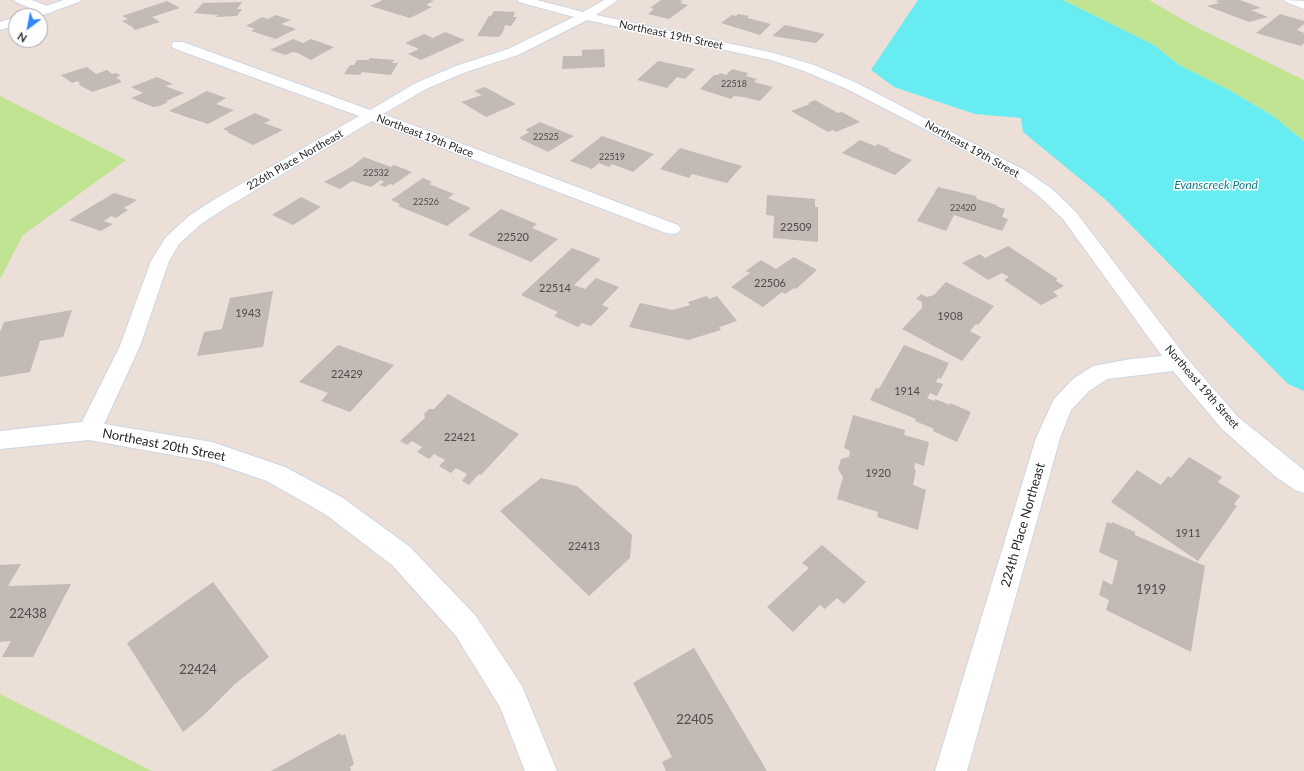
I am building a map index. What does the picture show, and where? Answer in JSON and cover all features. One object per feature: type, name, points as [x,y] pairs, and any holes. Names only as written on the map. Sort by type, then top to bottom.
[{"type":"street","points":[[20,0],[41,8]]},
{"type":"street","name":"Northeast 19th Street","points":[[522,0],[585,16],[774,57],[809,68],[852,86],[1003,164],[1046,193],[1069,215],[1178,363],[1230,423],[1285,470],[1304,483]]},
{"type":"street","name":"226th Place Northeast","points":[[89,431],[130,346],[160,261],[172,241],[195,220],[221,203],[437,78],[513,52],[585,16],[612,0]]},
{"type":"street","points":[[1290,0],[1304,5]]},
{"type":"street","points":[[48,9],[64,1]]},
{"type":"street","name":"Northeast 19th Place","points":[[178,45],[371,115],[672,229]]},
{"type":"street","name":"224th Place Northeast","points":[[951,771],[1048,438],[1062,405],[1081,385],[1102,372],[1131,367],[1178,363]]},
{"type":"street","name":"Northeast 20th Street","points":[[0,440],[89,431],[212,452],[276,474],[334,506],[401,556],[466,626],[511,697],[541,771]]},
{"type":"green space","points":[[1063,0],[1149,0],[1194,26],[1304,80],[1304,141],[1273,116],[1231,91],[1179,65],[1154,45]]},
{"type":"green space","points":[[0,96],[126,160],[23,235],[0,279]]},
{"type":"green space","points":[[0,694],[152,771],[0,771]]},
{"type":"water","name":"Evanscreek Pond","points":[[918,0],[1063,0],[1154,45],[1179,65],[1231,91],[1273,116],[1304,141],[1304,391],[1288,384],[1106,200],[1023,132],[1021,118],[975,114],[894,87],[871,70]]},
{"type":"building","points":[[383,0],[434,1],[426,5],[432,7],[410,18],[370,6]]},
{"type":"building","points":[[661,0],[679,0],[683,1],[680,3],[688,5],[669,19],[648,14],[654,9],[650,8]]},
{"type":"building","points":[[1240,0],[1261,8],[1251,10],[1268,17],[1249,22],[1207,6],[1219,3],[1215,1]]},
{"type":"building","points":[[167,1],[180,8],[152,17],[160,22],[135,30],[122,21],[128,19],[122,16]]},
{"type":"building","points":[[242,2],[237,9],[242,9],[237,16],[216,17],[218,15],[194,13],[203,3]]},
{"type":"building","points":[[494,11],[515,12],[513,17],[517,17],[511,26],[505,25],[503,32],[499,37],[477,36],[489,16],[491,16]]},
{"type":"building","points":[[738,14],[749,16],[747,18],[771,24],[760,35],[721,23],[732,15],[736,16]]},
{"type":"building","points":[[1280,14],[1304,21],[1304,24],[1297,30],[1304,33],[1304,43],[1301,46],[1256,33]]},
{"type":"building","points":[[276,15],[291,20],[281,24],[296,29],[276,39],[251,31],[255,29],[246,26],[262,17],[268,19]]},
{"type":"building","points":[[785,25],[825,34],[816,43],[772,36]]},
{"type":"building","points":[[445,32],[465,40],[421,60],[408,54],[419,49],[405,43],[424,34],[433,38]]},
{"type":"building","points":[[293,39],[303,43],[311,39],[334,47],[311,60],[298,53],[292,52],[286,55],[270,50]]},
{"type":"building","points":[[604,49],[605,67],[562,69],[563,56],[582,56],[582,50]]},
{"type":"building","points":[[370,58],[394,60],[392,63],[398,63],[391,75],[362,72],[360,75],[344,74],[350,65],[354,65],[357,60],[368,60]]},
{"type":"building","points":[[658,61],[695,69],[685,79],[677,77],[667,88],[637,80]]},
{"type":"building","points":[[87,67],[96,74],[107,70],[112,74],[116,73],[121,76],[116,77],[122,82],[92,92],[78,84],[81,84],[77,81],[72,83],[61,75]]},
{"type":"building","points":[[732,69],[748,73],[746,76],[757,79],[754,82],[773,87],[760,101],[734,96],[731,99],[700,89],[714,75],[718,75],[720,73],[726,75]]},
{"type":"building","points":[[157,77],[173,84],[165,86],[184,93],[166,101],[168,102],[160,106],[153,107],[131,98],[143,93],[131,87]]},
{"type":"building","points":[[485,87],[516,104],[486,117],[461,102],[482,95],[474,91]]},
{"type":"building","points":[[207,91],[226,98],[216,104],[234,110],[208,124],[169,111]]},
{"type":"building","points":[[815,100],[838,113],[842,112],[860,122],[836,132],[833,130],[828,132],[791,111],[810,104],[808,103]]},
{"type":"building","points":[[255,113],[271,120],[264,123],[283,130],[253,145],[223,129]]},
{"type":"building","points":[[540,122],[574,136],[548,152],[519,138],[529,132],[525,130]]},
{"type":"building","points":[[602,136],[654,154],[633,172],[612,164],[609,167],[599,163],[592,169],[570,161]]},
{"type":"building","points":[[860,140],[875,146],[878,144],[912,160],[895,175],[842,153]]},
{"type":"building","points":[[680,148],[742,166],[727,183],[692,174],[689,178],[660,169]]},
{"type":"building","points":[[364,157],[391,167],[394,165],[412,172],[393,185],[390,184],[385,187],[379,185],[384,182],[381,180],[371,187],[352,181],[340,189],[324,182],[351,167]]},
{"type":"building","points":[[423,178],[432,182],[429,184],[454,194],[448,198],[471,208],[447,226],[398,206],[400,204],[391,200]]},
{"type":"building","points":[[938,187],[976,196],[977,199],[1005,209],[1002,217],[1008,219],[1002,231],[954,215],[946,231],[917,221]]},
{"type":"building","points":[[114,193],[137,200],[124,208],[128,210],[116,218],[111,216],[104,221],[113,224],[101,231],[69,220]]},
{"type":"building","points":[[767,195],[815,199],[815,207],[818,207],[818,242],[773,238],[774,216],[766,215]]},
{"type":"building","points":[[301,197],[321,207],[293,225],[272,215]]},
{"type":"building","points":[[501,209],[537,224],[532,228],[558,239],[531,262],[468,235]]},
{"type":"building","points":[[1008,246],[1058,279],[1055,280],[1064,286],[1053,292],[1058,296],[1041,305],[1004,280],[1009,277],[1002,273],[988,280],[962,263],[980,254],[985,258]]},
{"type":"building","points":[[572,248],[601,259],[574,285],[585,289],[596,278],[619,287],[602,305],[609,308],[591,326],[582,323],[578,327],[554,316],[558,312],[521,295]]},
{"type":"building","points":[[794,257],[817,270],[796,289],[794,288],[785,294],[782,292],[763,307],[731,287],[750,273],[746,271],[761,260],[776,269]]},
{"type":"building","points":[[946,282],[994,306],[978,325],[976,324],[970,331],[981,337],[962,361],[902,329],[922,308],[922,302],[916,299],[921,294],[927,297],[934,295]]},
{"type":"building","points":[[273,291],[263,347],[197,356],[204,332],[222,329],[230,298]]},
{"type":"building","points":[[707,296],[709,299],[717,296],[737,321],[719,327],[721,330],[688,340],[629,327],[640,303],[673,310],[690,305],[688,302]]},
{"type":"building","points":[[72,310],[63,337],[40,341],[30,372],[0,377],[0,332],[4,322]]},
{"type":"building","points":[[338,345],[394,365],[350,412],[321,401],[328,393],[299,382]]},
{"type":"building","points":[[904,345],[949,363],[941,379],[938,378],[936,382],[943,384],[937,396],[930,393],[927,398],[934,401],[935,399],[950,405],[950,403],[971,412],[957,442],[933,431],[934,429],[915,421],[916,419],[870,400],[876,388],[879,389]]},
{"type":"building","points":[[448,394],[519,434],[481,475],[479,474],[469,485],[462,481],[467,474],[456,468],[451,473],[439,466],[445,460],[434,454],[429,459],[417,452],[422,447],[412,441],[407,445],[400,441],[425,418],[424,414],[429,409],[434,409]]},
{"type":"building","points":[[853,415],[905,430],[904,435],[929,442],[924,466],[915,463],[914,469],[916,470],[913,485],[926,490],[918,530],[877,517],[878,512],[837,499],[843,477],[838,469],[841,459],[849,457],[850,451],[844,448]]},
{"type":"building","points":[[1189,457],[1222,477],[1218,482],[1240,496],[1234,504],[1237,506],[1198,561],[1111,502],[1137,470],[1161,485],[1168,476],[1171,478]]},
{"type":"building","points":[[541,478],[577,486],[632,535],[630,558],[589,596],[500,511]]},
{"type":"building","points":[[1107,522],[1111,524],[1112,522],[1135,532],[1135,535],[1205,566],[1191,652],[1106,610],[1109,600],[1099,595],[1103,580],[1112,585],[1118,561],[1099,552]]},
{"type":"building","points":[[822,545],[866,582],[844,604],[837,598],[825,609],[820,605],[793,632],[767,607],[809,568],[802,563]]},
{"type":"building","points":[[21,564],[8,586],[71,584],[33,657],[2,657],[11,641],[0,642],[0,565]]},
{"type":"building","points":[[213,582],[269,657],[235,684],[204,715],[183,732],[127,643]]},
{"type":"building","points":[[694,648],[767,771],[666,771],[662,762],[672,757],[633,683]]},
{"type":"building","points":[[340,733],[341,736],[345,734],[354,764],[350,767],[351,771],[271,771]]}]
